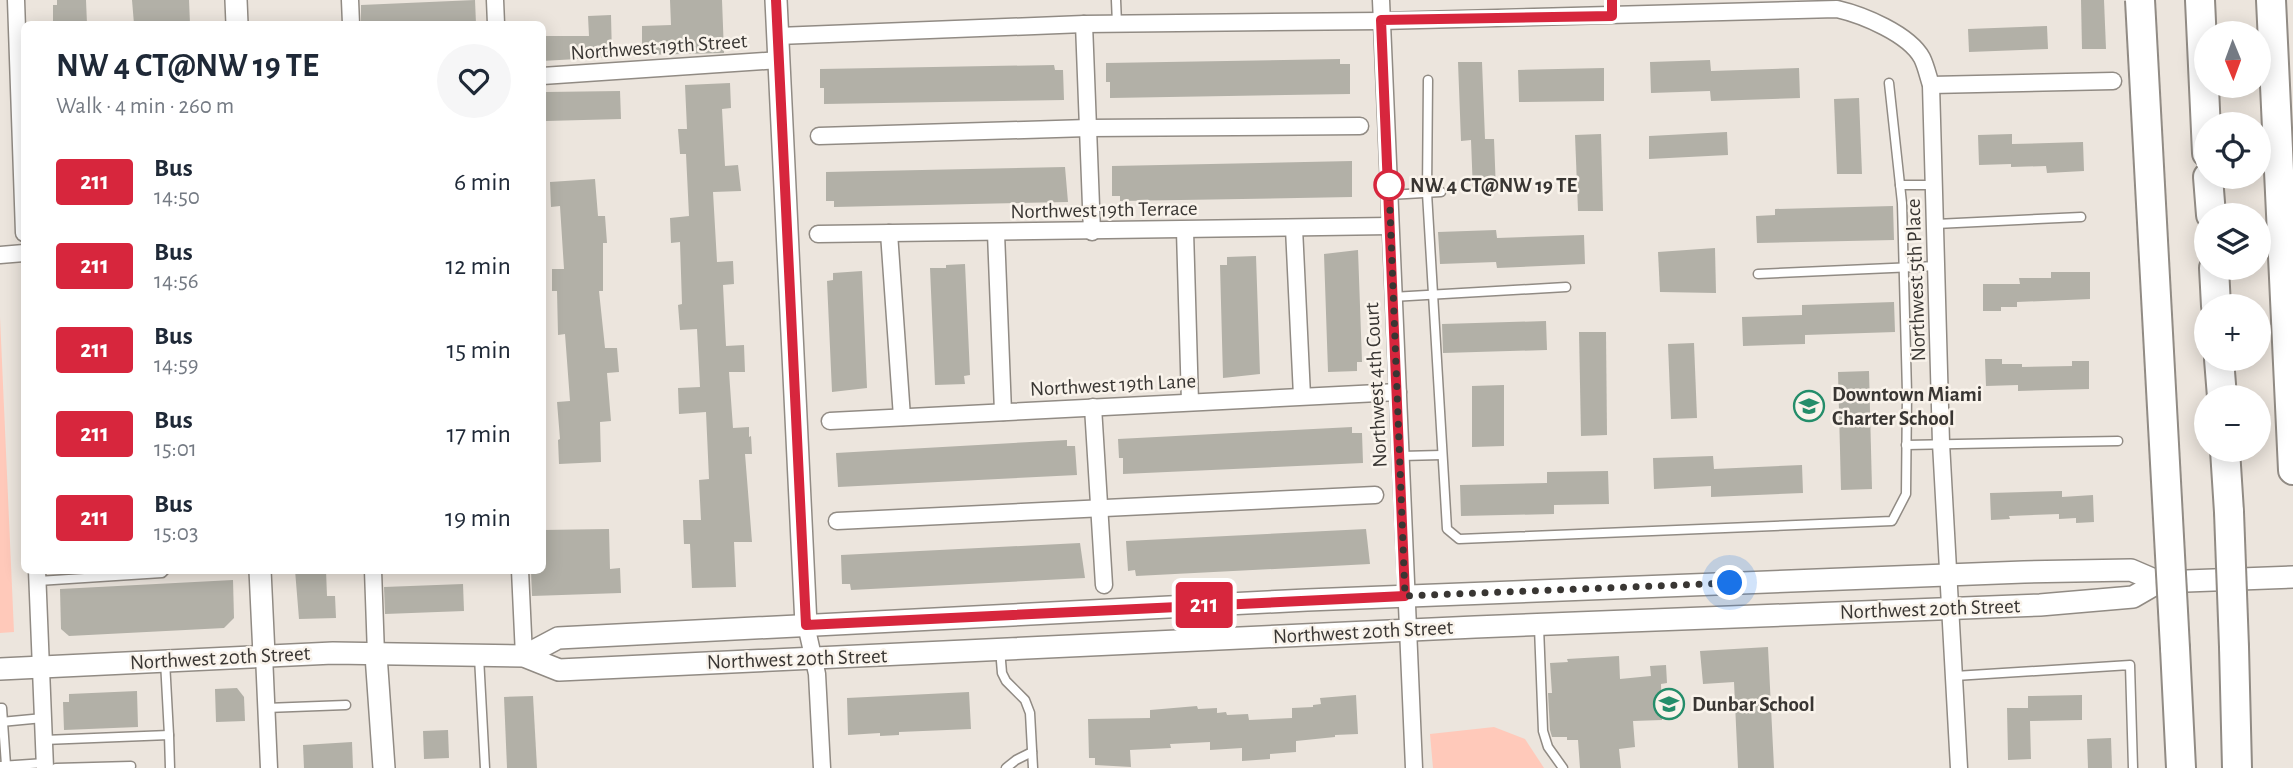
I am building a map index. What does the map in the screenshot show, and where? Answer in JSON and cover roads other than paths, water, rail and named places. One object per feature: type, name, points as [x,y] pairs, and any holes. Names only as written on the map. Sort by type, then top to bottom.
[{"type":"highway","points":[[2140,0],[2181,768]]},
{"type":"highway","points":[[2189,0],[2194,26]]},
{"type":"highway","points":[[2200,0],[2200,21]]},
{"type":"highway","points":[[2271,0],[2293,470]]},
{"type":"highway","points":[[2226,462],[2237,768]]},
{"type":"main road","points":[[236,0],[237,21]]},
{"type":"main road","points":[[776,0],[806,625]]},
{"type":"main road","name":"Northwest 20th Street","points":[[524,656],[558,638],[1405,596],[1949,574],[2132,570],[2159,582],[2293,577]]},
{"type":"main road","points":[[260,574],[264,655]]},
{"type":"main road","name":"Northwest 20th Street","points":[[0,668],[264,655],[376,655],[524,656],[559,670],[1539,624],[2040,605],[2133,597],[2159,582]]},
{"type":"main road","points":[[376,655],[384,768]]},
{"type":"street","points":[[16,0],[21,146]]},
{"type":"street","points":[[350,0],[351,21]]},
{"type":"street","points":[[495,0],[495,21]]},
{"type":"street","name":"Northwest 4th Court","points":[[1381,0],[1414,768]]},
{"type":"street","name":"Northwest 19th Street","points":[[778,36],[1084,24],[1381,20],[1612,8],[1765,6],[1838,9],[1879,23]]},
{"type":"street","name":"Northwest 5th Place","points":[[1879,23],[1912,46],[1922,57],[1931,85],[1941,443],[1959,768]]},
{"type":"street","points":[[1084,24],[1092,232]]},
{"type":"street","name":"Northwest 19th Street","points":[[546,76],[779,60]]},
{"type":"street","points":[[1931,85],[2113,81]]},
{"type":"street","points":[[819,136],[1088,128],[1360,126]]},
{"type":"street","name":"Northwest 19th Terrace","points":[[818,234],[1390,226]]},
{"type":"street","points":[[1294,228],[1302,396]]},
{"type":"street","points":[[1185,230],[1190,402]]},
{"type":"street","points":[[889,233],[902,417]]},
{"type":"street","points":[[996,233],[1003,412]]},
{"type":"street","points":[[0,255],[21,253]]},
{"type":"street","name":"Northwest 19th Lane","points":[[830,421],[1398,392]]},
{"type":"street","points":[[1093,407],[1104,585]]},
{"type":"street","points":[[837,521],[1375,495]]},
{"type":"street","points":[[373,574],[376,655]]},
{"type":"street","points":[[520,574],[524,656]]},
{"type":"street","points":[[37,576],[44,740],[49,766]]},
{"type":"street","points":[[806,625],[817,674],[822,768]]},
{"type":"street","points":[[264,655],[269,768]]},
{"type":"lane","points":[[1116,0],[1117,24]]},
{"type":"lane","points":[[1429,80],[1427,193],[1442,456],[1447,529],[1460,539],[1892,521],[1906,494],[1905,267],[1889,83]]},
{"type":"lane","points":[[1900,186],[1935,184]]},
{"type":"lane","points":[[1389,195],[1441,192]]},
{"type":"lane","points":[[1936,224],[2081,217]]},
{"type":"lane","points":[[1758,274],[1937,266]]},
{"type":"lane","points":[[1392,297],[1566,287]]},
{"type":"lane","points":[[1906,444],[2118,441]]},
{"type":"lane","points":[[1401,457],[1442,456]]},
{"type":"lane","points":[[37,576],[120,574]]},
{"type":"lane","points":[[1539,624],[1543,731],[1548,747],[1563,768]]},
{"type":"lane","points":[[1000,649],[1002,673],[1006,681],[1026,700],[1030,713],[1033,768]]},
{"type":"lane","points":[[479,657],[485,768]]},
{"type":"lane","points":[[165,660],[170,768]]},
{"type":"lane","points":[[1955,676],[2130,665],[2133,768]]},
{"type":"lane","points":[[266,708],[346,705]]},
{"type":"lane","points":[[0,708],[3,766],[131,766]]},
{"type":"lane","points":[[2,722],[43,718]]},
{"type":"lane","points":[[44,740],[169,735]]},
{"type":"lane","points":[[1006,768],[1032,752]]},
{"type":"place","name":"NW 4 CT@NW 19 TE","points":[[1389,185]]},
{"type":"place","name":"Downtown Miami Charter School","points":[[1809,406]]},
{"type":"place","name":"Dunbar School","points":[[1669,704]]}]
